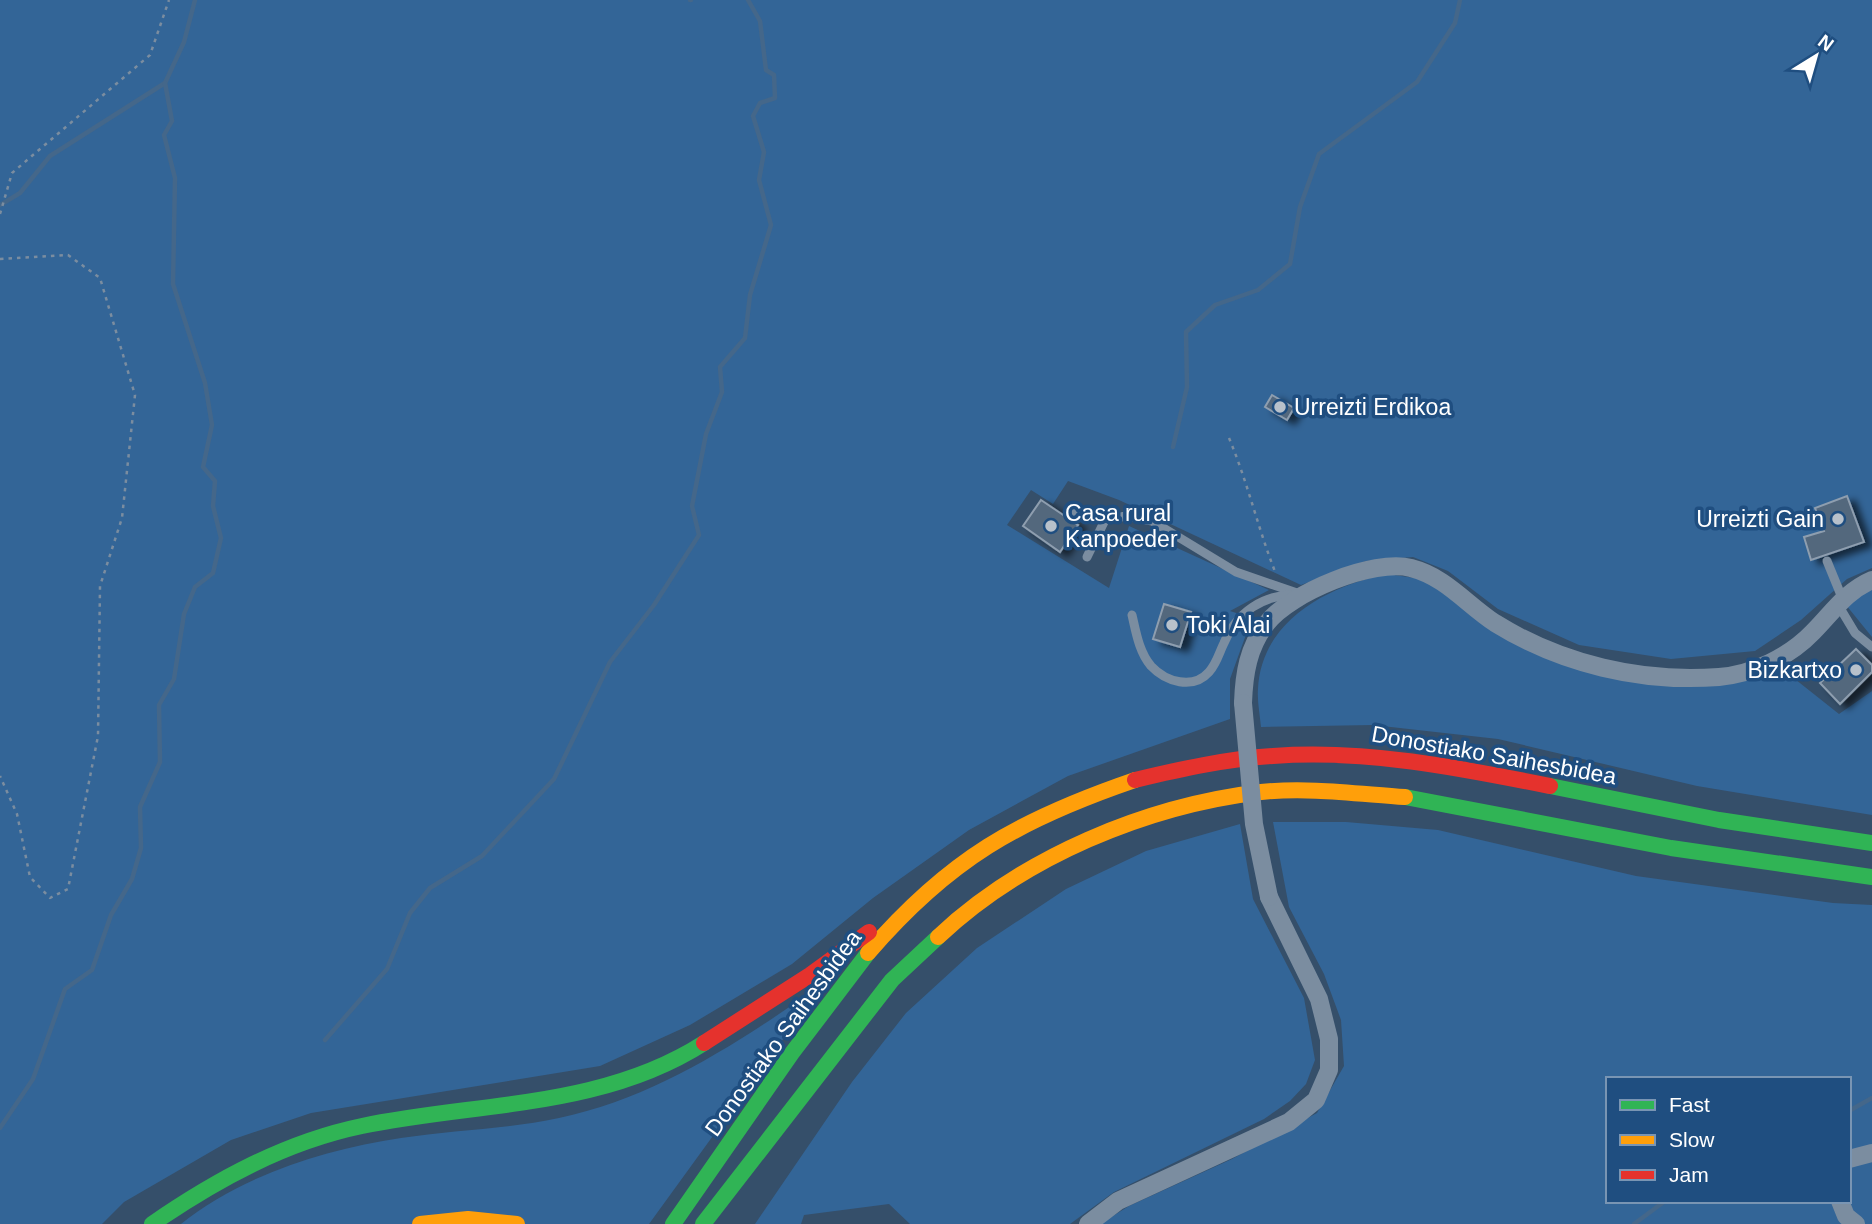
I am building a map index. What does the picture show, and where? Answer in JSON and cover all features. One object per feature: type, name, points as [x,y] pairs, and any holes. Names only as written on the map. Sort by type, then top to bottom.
[{"type":"highway","name":"Donostiako Saihesbidea","points":[[673,1224],[841,984],[927,889],[1015,830],[1112,787],[1220,760],[1293,753],[1344,754],[1418,760],[1681,813],[1872,843]]},
{"type":"highway","points":[[704,1224],[892,980],[974,905],[1072,846],[1177,810],[1262,792],[1348,793],[1412,799],[1671,848],[1872,877]]},
{"type":"highway","points":[[152,1224],[194,1195],[297,1143],[363,1126],[582,1094],[685,1055],[810,975],[927,889]]},
{"type":"highway","points":[[723,1224],[817,1076]]},
{"type":"highway","points":[[420,1224],[459,1218],[496,1219],[517,1224]]},
{"type":"street","points":[[1088,1224],[1118,1201],[1289,1122],[1316,1100],[1329,1070],[1329,1039],[1319,999],[1269,897],[1254,824],[1243,703],[1245,673],[1252,647],[1268,621],[1305,596],[1356,573],[1384,567],[1409,567],[1435,576],[1492,621],[1518,636],[1577,661],[1632,673],[1693,678],[1721,677],[1755,670],[1784,655],[1811,634],[1840,601],[1872,580]]},
{"type":"street","points":[[1851,1158],[1872,1153]]},
{"type":"street","points":[[1841,1203],[1846,1216],[1856,1224]]},
{"type":"lane","points":[[1073,513],[1105,520],[1126,516],[1152,521],[1236,572],[1305,596]]},
{"type":"lane","points":[[1087,556],[1105,520]]},
{"type":"lane","points":[[1828,561],[1840,601],[1855,633],[1872,647]]},
{"type":"lane","points":[[1132,615],[1139,642],[1151,666],[1180,683],[1196,682],[1208,673],[1219,658],[1230,629],[1250,607],[1276,597],[1305,596]]},
{"type":"path","points":[[0,214],[12,173],[150,55],[169,0]]},
{"type":"path","points":[[0,259],[68,255],[100,278],[135,395],[122,518],[100,586],[98,736],[68,889],[50,898],[30,877],[17,814],[0,776]]},
{"type":"path","points":[[1229,438],[1250,489],[1261,537],[1278,576]]},
{"type":"shaded area","points":[[0,0],[1872,0],[1872,568],[1847,579],[1801,620],[1755,651],[1671,659],[1579,645],[1498,609],[1448,571],[1413,557],[1366,561],[1301,585],[1119,500],[1068,481],[1053,504],[1031,490],[1007,525],[1109,588],[1129,526],[1269,590],[1230,611],[1252,618],[1230,679],[1230,719],[1068,776],[969,830],[873,898],[792,964],[690,1025],[600,1066],[311,1113],[231,1140],[124,1202],[102,1224],[0,1224]]},
{"type":"shaded area","points":[[1387,574],[1422,579],[1500,635],[1706,686],[1751,680],[1781,668],[1839,714],[1872,691],[1872,815],[1697,786],[1498,739],[1373,725],[1261,727],[1258,694],[1262,665],[1271,644],[1285,625],[1321,597],[1343,587]]},
{"type":"shaded area","points":[[1872,589],[1872,637],[1846,605]]},
{"type":"shaded area","points":[[1273,822],[1346,822],[1438,830],[1636,876],[1833,903],[1872,905],[1872,1224],[1100,1224],[1129,1206],[1232,1159],[1317,1113],[1344,1066],[1341,1020],[1324,974],[1289,907]]},
{"type":"shaded area","points":[[1240,824],[1253,899],[1304,998],[1315,1060],[1306,1084],[1290,1101],[1264,1119],[1114,1192],[1070,1224],[910,1224],[889,1204],[804,1215],[801,1224],[755,1224],[852,1082],[906,1013],[977,948],[1066,889],[1146,851]]},
{"type":"shaded area","points":[[823,984],[649,1224],[181,1224],[230,1192],[314,1157],[401,1138],[559,1118],[631,1096],[698,1064],[762,1026]]},
{"type":"building","name":"Urreizti Erdikoa","points":[[1272,395],[1294,408],[1287,420],[1265,407]]},
{"type":"building","name":"Urreizti Gain","points":[[1847,496],[1864,542],[1811,560],[1804,537],[1824,531],[1815,508]]},
{"type":"building","name":"Casa rural Kanpoeder","points":[[1041,500],[1078,525],[1060,552],[1023,526]]},
{"type":"building","name":"Toki Alai","points":[[1164,604],[1191,612],[1180,647],[1153,639]]},
{"type":"building","points":[[1856,649],[1872,665],[1872,672],[1840,704],[1820,683]]},
{"type":"waterway","points":[[0,205],[20,193],[50,156],[165,83],[184,42],[195,0]]},
{"type":"waterway","points":[[325,1040],[387,969],[410,913],[430,888],[482,856],[554,779],[610,662],[654,605],[699,535],[692,506],[706,434],[722,392],[720,367],[745,338],[750,295],[771,225],[759,180],[764,152],[753,116],[760,103],[775,98],[774,75],[766,70],[760,21],[748,0]]},
{"type":"waterway","points":[[1173,447],[1187,387],[1186,332],[1215,305],[1258,290],[1290,264],[1300,207],[1319,154],[1417,82],[1455,23],[1460,0]]},
{"type":"waterway","points":[[0,1128],[33,1079],[65,989],[92,970],[111,915],[132,879],[141,848],[140,807],[160,762],[159,705],[174,679],[184,614],[195,587],[213,573],[221,538],[213,506],[215,481],[203,467],[212,425],[205,383],[173,284],[175,178],[164,135],[172,121],[165,83]]},
{"type":"waterway","points":[[1851,1110],[1872,1098]]},
{"type":"waterway","points":[[1634,1224],[1662,1203]]},
{"type":"traffic: fast","points":[[1550,786],[1719,820],[1872,843]]},
{"type":"traffic: fast","points":[[1405,797],[1671,848],[1872,877]]},
{"type":"traffic: fast","points":[[703,1224],[892,980],[938,937]]},
{"type":"traffic: fast","points":[[673,1224],[792,1053],[868,953]]},
{"type":"traffic: fast","points":[[152,1224],[201,1192],[252,1164],[333,1133],[405,1118],[581,1092],[664,1065],[704,1043]]},
{"type":"traffic: slow","points":[[868,953],[927,892],[988,846],[1055,811],[1135,780]]},
{"type":"traffic: slow","points":[[938,937],[972,908],[1047,860],[1130,823],[1174,809],[1261,792],[1297,790],[1405,797]]},
{"type":"traffic: slow","points":[[420,1224],[468,1219],[517,1224]]},
{"type":"traffic: jam","points":[[1135,780],[1238,759],[1343,755],[1413,762],[1550,786]]},
{"type":"traffic: jam","points":[[704,1043],[810,975],[869,932]]},
{"type":"place","name":"Urreizti Erdikoa","points":[[1280,407]]},
{"type":"place","name":"Urreizti Gain","points":[[1838,519]]},
{"type":"place","name":"Casa rural Kanpoeder","points":[[1051,526]]},
{"type":"place","name":"Toki Alai","points":[[1172,625]]},
{"type":"place","name":"Bizkartxo","points":[[1856,670]]}]
